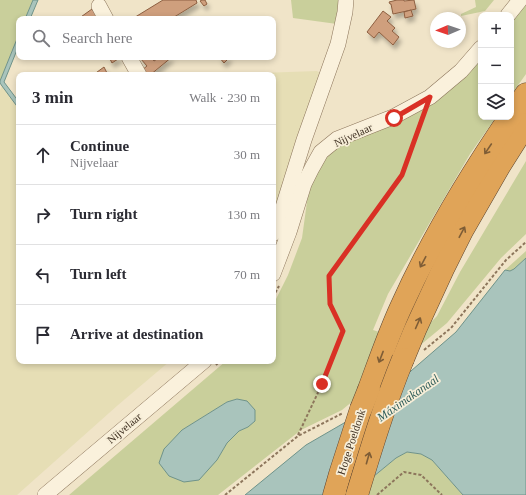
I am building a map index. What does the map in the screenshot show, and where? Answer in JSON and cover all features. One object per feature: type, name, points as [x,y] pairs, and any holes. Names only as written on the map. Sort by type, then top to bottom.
[{"type":"highway","name":"Hoge Poeldonk","points":[[514,112],[526,94]]},
{"type":"highway","name":"Hoge Poeldonk","points":[[334,495],[358,416],[400,308],[443,224],[508,120]]},
{"type":"highway","name":"Hoge Poeldonk","points":[[357,495],[392,386],[415,330],[444,267],[483,194],[526,124]]},
{"type":"street","points":[[276,221],[338,44],[346,0]]},
{"type":"street","points":[[510,12],[520,0]]},
{"type":"street","name":"Nijvelaar","points":[[276,266],[289,232],[304,184],[321,152],[337,139],[394,118],[430,97],[461,71],[478,51]]},
{"type":"street","points":[[131,60],[137,72]]},
{"type":"street","name":"Nijvelaar","points":[[304,140],[321,152]]},
{"type":"street","points":[[276,225],[289,232]]},
{"type":"street","name":"Nijvelaar","points":[[45,495],[200,364]]},
{"type":"path","points":[[225,495],[298,436],[322,384],[343,331],[330,304],[329,276],[402,175],[430,97]]},
{"type":"path","points":[[377,495],[404,472],[420,475],[442,495]]},
{"type":"shaded area","points":[[317,71],[321,74],[276,204],[276,72]]},
{"type":"shaded area","points":[[2,86],[16,105],[16,364],[166,364],[17,495],[0,495],[0,90]]},
{"type":"green space","points":[[0,0],[33,0],[26,16],[16,16],[16,41],[0,81]]},
{"type":"green space","points":[[291,0],[341,0],[337,24],[293,18]]},
{"type":"green space","points":[[475,0],[494,0],[485,11],[466,15],[465,12],[476,7]]},
{"type":"green space","points":[[526,1],[526,74],[514,91],[514,48],[514,15]]},
{"type":"green space","points":[[478,58],[478,120],[494,120],[470,154],[388,294],[373,330],[401,339],[422,331],[437,316],[460,272],[526,161],[526,234],[501,258],[447,323],[342,410],[301,430],[218,495],[69,495],[222,364],[276,364],[276,299],[288,275],[302,238],[310,180],[326,155]],"holes":[[[237,399],[248,427],[239,431],[227,443],[217,460],[182,430],[227,402]]]},
{"type":"green space","points":[[526,251],[526,258],[514,269],[510,271],[505,270]]},
{"type":"green space","points":[[407,452],[421,454],[432,460],[463,495],[351,495],[396,458]]},
{"type":"water","points":[[33,0],[38,0],[31,16],[26,16]]},
{"type":"water","points":[[16,41],[16,52],[4,82],[16,98],[16,105],[0,81]]},
{"type":"water","name":"Máximakanaal","points":[[526,258],[526,495],[463,495],[432,460],[421,454],[407,452],[396,458],[351,495],[245,495],[306,445],[344,423],[404,377],[456,332],[505,270],[510,271],[514,269]]},
{"type":"water","points":[[237,399],[247,401],[255,410],[255,421],[248,427],[239,431],[227,443],[217,460],[199,480],[184,482],[169,476],[159,463],[164,449],[182,430],[227,402]]},
{"type":"building","points":[[163,0],[196,0],[197,3],[176,16],[137,16]]},
{"type":"building","points":[[205,0],[207,4],[204,6],[200,1]]},
{"type":"building","points":[[397,0],[414,0],[416,9],[393,14],[391,4],[389,2]]},
{"type":"building","points":[[92,9],[97,16],[82,16]]},
{"type":"building","points":[[411,10],[413,16],[405,18],[404,12]]},
{"type":"building","points":[[383,11],[391,17],[387,21],[395,28],[392,31],[399,37],[393,45],[379,32],[374,38],[367,32]]},
{"type":"building","points":[[142,60],[168,60],[154,72],[144,72],[142,70],[147,66]]},
{"type":"building","points":[[104,67],[106,72],[97,72]]},
{"type":"route","points":[[322,384],[343,331],[330,304],[329,276],[402,175],[430,97],[394,118]]}]
